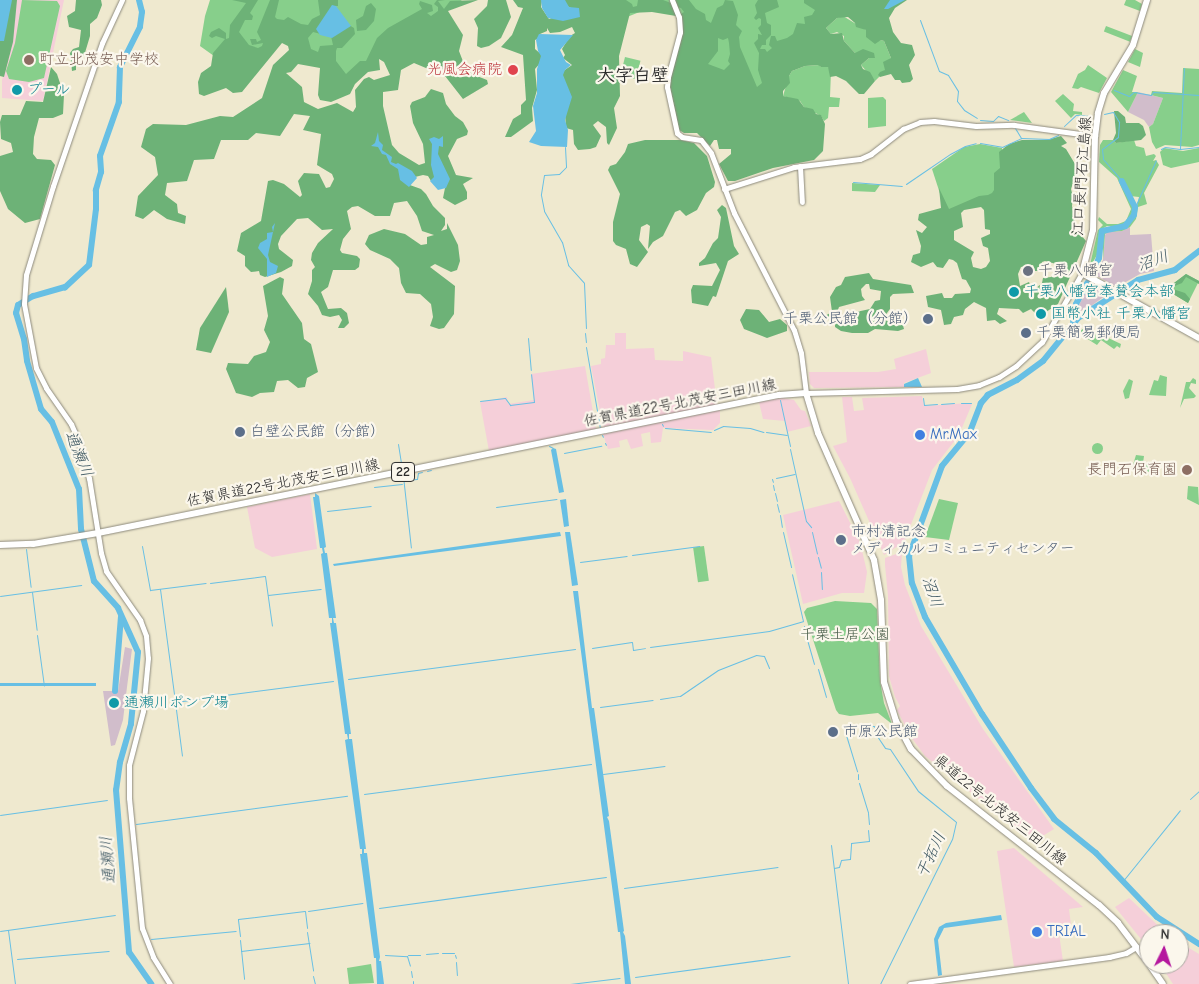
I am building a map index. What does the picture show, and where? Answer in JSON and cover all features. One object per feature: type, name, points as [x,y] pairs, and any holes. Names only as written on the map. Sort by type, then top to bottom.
[{"type":"main road","name":"江口長門石江島線","points":[[1082,273],[1093,230],[1095,136],[1100,104],[1134,44],[1147,0]]},
{"type":"main road","points":[[1082,273],[1199,338]]},
{"type":"main road","name":"佐賀県道22号北茂安三田川線","points":[[0,545],[33,544],[98,534],[778,395],[806,393]]},
{"type":"main road","name":"県道22号北茂安三田川線","points":[[806,393],[818,433],[874,560],[880,591],[884,682],[896,721],[910,749],[947,786],[1099,904],[1118,923],[1139,951]]},
{"type":"street","points":[[122,0],[102,43],[53,186],[28,266],[24,304],[36,368],[46,388],[71,424],[78,440],[90,483],[106,571],[140,620],[148,646],[143,711],[129,765],[129,798],[142,928],[153,957],[170,984]]},
{"type":"street","points":[[672,0],[680,23],[667,83],[676,130],[679,136],[696,138],[706,144],[724,189],[794,330],[801,353],[806,393],[957,389],[979,385],[999,377],[1016,366],[1042,342],[1082,273]]},
{"type":"street","points":[[724,189],[800,166],[860,159],[871,154],[907,126],[927,121],[976,126],[1014,125],[1095,136]]},
{"type":"street","points":[[800,166],[802,202]]},
{"type":"street","points":[[910,984],[1109,957],[1126,953],[1136,947]]},
{"type":"shaded area","name":"町立北茂安中学校","points":[[16,0],[64,0],[43,101],[2,98],[2,80],[12,40]]},
{"type":"shaded area","points":[[1138,92],[1163,98],[1153,124],[1149,127],[1144,120],[1128,112]]},
{"type":"shaded area","points":[[1130,227],[1130,235],[1151,234],[1154,271],[1140,274],[1117,287],[1095,275],[1103,260],[1105,235],[1107,232],[1122,231]]},
{"type":"shaded area","points":[[1091,283],[1109,293],[1087,309],[1080,311],[1079,305]]},
{"type":"shaded area","points":[[615,333],[626,333],[626,349],[654,348],[655,360],[683,361],[683,351],[711,357],[717,405],[603,427],[591,366],[601,364],[601,359],[605,358],[606,345],[615,345]]},
{"type":"shaded area","points":[[926,349],[931,373],[904,383],[904,387],[814,388],[810,384],[809,372],[878,372],[896,369],[894,359]]},
{"type":"shaded area","points":[[585,366],[596,429],[489,451],[480,402],[507,397],[508,404],[534,400],[531,374]]},
{"type":"shaded area","points":[[922,396],[924,406],[972,404],[959,435],[932,470],[902,548],[898,546],[884,555],[850,478],[833,446],[847,442],[842,397],[852,397],[854,411],[864,410],[862,398]]},
{"type":"shaded area","points":[[782,398],[794,400],[801,410],[805,411],[811,426],[787,432],[785,421],[763,419],[759,402]]},
{"type":"shaded area","points":[[720,410],[720,423],[713,430],[663,428],[661,442],[651,443],[650,432],[641,434],[643,446],[631,449],[627,439],[619,441],[620,447],[608,449],[603,434]]},
{"type":"shaded area","points":[[310,494],[317,549],[272,557],[255,548],[247,507]]},
{"type":"shaded area","points":[[839,501],[860,542],[867,572],[864,593],[842,593],[803,604],[783,515]]},
{"type":"shaded area","points":[[902,552],[901,567],[905,585],[921,626],[983,729],[1054,829],[1033,842],[925,756],[911,737],[897,710],[900,706],[895,697],[889,676],[888,596],[885,558]]},
{"type":"shaded area","points":[[125,647],[132,649],[123,720],[115,745],[111,746],[103,691],[118,691]]},
{"type":"shaded area","points":[[1014,848],[1083,907],[1069,909],[1071,925],[1058,927],[1063,961],[1014,967],[997,851]]},
{"type":"shaded area","points":[[1129,898],[1156,924],[1139,924],[1139,937],[1115,907]]},
{"type":"shaded area","points":[[1189,948],[1199,954],[1199,984],[1173,984],[1166,974],[1189,974]]},
{"type":"green space","points":[[0,0],[17,0],[13,42],[4,77],[0,76]]},
{"type":"green space","name":"町立北茂安中学校","points":[[22,0],[57,1],[60,6],[44,78],[29,82],[9,79],[6,71],[15,43]]},
{"type":"green space","points":[[76,0],[101,0],[102,5],[97,18],[90,24],[90,36],[84,56],[76,59],[76,70],[72,71],[70,53],[73,49],[79,47],[81,30],[69,27],[67,16],[75,11]]},
{"type":"green space","points":[[210,0],[462,0],[343,83],[284,38],[242,82],[214,56],[200,46]]},
{"type":"green space","points":[[232,0],[258,0],[250,13],[253,16],[252,20],[245,20],[239,32],[249,45],[258,48],[263,43],[252,45],[250,39],[256,39],[257,42],[261,40],[257,32],[270,0],[279,0],[275,17],[277,19],[284,20],[288,17],[301,24],[308,25],[312,19],[320,15],[318,0],[338,0],[338,6],[334,6],[321,34],[313,32],[308,38],[311,49],[318,52],[320,46],[333,45],[331,36],[349,25],[354,28],[355,34],[342,48],[337,48],[336,51],[336,61],[346,74],[360,61],[366,61],[377,38],[388,28],[422,9],[419,4],[420,1],[432,5],[433,11],[427,13],[431,16],[438,11],[438,7],[434,4],[437,0],[445,0],[438,1],[444,9],[450,1],[478,0],[448,11],[463,35],[459,51],[464,64],[472,74],[487,80],[488,84],[463,99],[445,76],[414,63],[401,70],[398,90],[383,92],[383,106],[392,145],[399,153],[419,165],[425,163],[423,144],[413,123],[410,106],[412,102],[425,97],[431,89],[443,93],[446,104],[455,116],[463,122],[468,131],[467,135],[457,139],[448,156],[456,175],[473,178],[463,184],[467,192],[467,199],[455,205],[443,198],[445,188],[433,139],[435,179],[431,181],[428,176],[423,175],[415,177],[407,184],[421,189],[426,194],[433,206],[445,218],[445,225],[441,231],[447,229],[447,223],[458,245],[460,261],[457,270],[451,272],[435,264],[430,267],[455,286],[454,314],[444,328],[439,329],[430,326],[433,317],[431,304],[420,294],[406,293],[401,283],[399,268],[390,259],[370,250],[365,244],[369,235],[384,229],[405,234],[421,245],[427,244],[427,237],[434,235],[422,231],[417,216],[407,201],[394,203],[390,216],[375,216],[358,206],[352,207],[347,211],[351,229],[343,239],[340,250],[342,253],[357,256],[360,259],[359,267],[355,270],[333,270],[328,287],[321,292],[328,309],[341,308],[347,313],[349,323],[344,328],[338,328],[342,320],[339,315],[330,317],[322,315],[318,306],[308,294],[312,281],[312,270],[315,267],[311,260],[312,253],[318,243],[333,229],[322,230],[308,218],[297,219],[281,236],[278,244],[279,249],[293,260],[292,266],[265,277],[260,275],[259,271],[251,272],[245,266],[245,256],[237,251],[241,233],[261,221],[268,181],[273,180],[284,184],[300,197],[302,195],[298,181],[304,173],[319,174],[326,188],[330,187],[334,179],[332,174],[317,165],[321,134],[303,130],[310,116],[294,114],[280,136],[256,133],[248,140],[221,140],[214,159],[194,160],[187,181],[167,183],[165,195],[177,204],[178,213],[186,216],[185,224],[167,219],[154,210],[143,219],[135,216],[138,196],[158,175],[155,157],[141,147],[146,129],[153,124],[186,125],[220,116],[233,117],[262,98],[273,65],[289,50],[288,46],[282,43],[242,92],[233,93],[226,88],[204,96],[199,94],[198,82],[201,73],[211,66],[213,53],[225,39],[216,36],[212,38],[209,36],[211,32],[219,28],[226,33],[226,39],[229,38],[230,25],[246,3]],"holes":[[[379,59],[384,62],[390,75],[374,80],[369,77],[364,79],[355,90],[356,107],[353,112],[337,103],[318,109],[304,102],[302,87],[286,73],[291,72],[298,64],[320,68],[318,95],[320,100],[331,102],[350,94],[355,84],[368,72],[380,70]]]},
{"type":"green space","points":[[488,0],[506,0],[511,17],[501,38],[489,46],[481,48],[477,46],[478,28],[474,19],[487,6]]},
{"type":"green space","points":[[513,0],[542,0],[541,7],[549,19],[575,10],[567,6],[564,0],[626,0],[633,7],[637,6],[638,0],[663,0],[671,3],[676,16],[652,12],[630,13],[619,56],[620,96],[614,108],[617,128],[609,145],[607,143],[606,127],[598,121],[593,125],[601,136],[596,147],[590,149],[578,150],[574,144],[573,130],[566,128],[562,72],[572,65],[563,58],[565,55],[562,49],[570,36],[575,33],[572,27],[560,32],[550,33],[547,28],[547,31],[540,34],[541,37],[535,40],[535,49],[542,55],[541,62],[535,69],[537,90],[532,108],[533,121],[511,137],[505,137],[513,119],[521,114],[521,105],[526,100],[523,55],[501,47],[512,35],[523,8],[518,7]]},
{"type":"green space","points":[[608,0],[828,0],[807,49],[756,92],[700,67],[692,23],[668,12],[647,9],[622,19]]},
{"type":"green space","points":[[674,0],[689,0],[696,9],[705,14],[706,20],[711,23],[717,8],[723,5],[725,0],[733,1],[738,15],[736,25],[742,31],[739,37],[740,47],[757,87],[762,83],[758,70],[759,53],[754,43],[758,39],[758,34],[762,35],[758,28],[761,25],[761,19],[756,20],[754,18],[757,13],[755,5],[758,0],[777,0],[779,7],[765,13],[767,23],[771,25],[771,35],[766,40],[766,45],[762,45],[760,49],[765,49],[767,52],[772,48],[769,45],[771,36],[775,36],[777,41],[787,38],[793,34],[797,23],[805,24],[804,17],[812,15],[815,10],[804,3],[804,0],[907,0],[895,8],[889,18],[893,32],[901,43],[912,45],[915,55],[909,65],[913,79],[910,82],[902,83],[900,80],[895,80],[891,74],[880,77],[878,75],[880,72],[885,70],[883,62],[891,58],[884,41],[881,40],[875,44],[866,37],[866,30],[856,27],[855,23],[848,17],[837,18],[826,28],[831,34],[842,33],[844,41],[855,53],[863,49],[874,53],[875,58],[869,58],[861,65],[863,69],[870,72],[875,81],[864,94],[859,94],[846,81],[836,76],[830,77],[828,67],[818,65],[805,66],[792,71],[789,76],[790,83],[783,91],[783,96],[798,99],[804,107],[813,109],[816,114],[821,115],[825,124],[823,151],[814,160],[773,168],[735,181],[728,181],[719,164],[731,154],[731,149],[719,149],[717,140],[714,140],[710,146],[697,133],[684,133],[679,130],[669,82],[682,27],[681,14],[684,12],[681,8],[677,7]],"holes":[[[718,38],[723,40],[728,38],[730,54],[728,61],[730,64],[724,70],[708,64],[718,51]]]},
{"type":"green space","points":[[1126,0],[1135,0],[1142,4],[1140,11],[1124,5]]},
{"type":"green space","points":[[371,3],[376,9],[374,21],[366,30],[357,31],[356,20],[363,16],[366,6]]},
{"type":"green space","points":[[843,16],[866,30],[877,41],[884,41],[891,58],[886,70],[875,81],[861,65],[869,58],[875,57],[855,53],[844,41],[844,36],[837,32],[831,34],[826,28],[837,18]]},
{"type":"green space","points":[[1106,26],[1132,36],[1130,42],[1104,32]]},
{"type":"green space","points":[[1135,49],[1143,53],[1140,67],[1128,62]]},
{"type":"green space","points":[[625,57],[641,61],[636,79],[620,75]]},
{"type":"green space","points":[[819,65],[821,67],[828,67],[831,71],[830,97],[840,98],[839,107],[829,107],[828,118],[824,121],[821,116],[804,107],[800,101],[783,96],[792,71],[805,66]]},
{"type":"green space","points":[[1088,65],[1107,78],[1099,93],[1081,87],[1078,89],[1072,88],[1078,74],[1085,70]]},
{"type":"green space","points":[[51,67],[57,74],[64,95],[63,114],[53,118],[39,118],[34,137],[33,154],[37,159],[51,160],[55,165],[40,219],[25,223],[8,209],[0,191],[0,156],[13,152],[11,143],[1,139],[0,122],[2,115],[20,115],[26,101],[43,102]]},
{"type":"green space","points":[[1183,68],[1199,69],[1199,145],[1192,147],[1165,145],[1156,149],[1152,142],[1149,127],[1153,124],[1163,98],[1151,95],[1152,91],[1182,93]]},
{"type":"green space","points":[[1123,70],[1137,76],[1132,92],[1138,92],[1128,112],[1111,92]]},
{"type":"green space","points":[[1063,94],[1074,104],[1073,111],[1082,112],[1082,115],[1075,114],[1071,118],[1055,101]]},
{"type":"green space","points":[[883,97],[886,100],[886,126],[868,128],[868,98]]},
{"type":"green space","points":[[1114,111],[1118,111],[1125,117],[1126,123],[1139,123],[1143,126],[1146,135],[1141,140],[1116,143],[1113,140],[1116,133]]},
{"type":"green space","points":[[1024,112],[1032,123],[1010,120]]},
{"type":"green space","points":[[1061,136],[1067,143],[1061,146],[1066,149],[1075,164],[1076,174],[1071,189],[1076,229],[1086,241],[1058,304],[1046,312],[1036,314],[1031,309],[1023,313],[1019,309],[999,308],[997,314],[1007,321],[1000,324],[995,320],[987,321],[986,308],[974,302],[965,309],[963,315],[954,317],[951,324],[944,325],[941,310],[928,307],[926,296],[942,293],[944,298],[952,298],[955,294],[970,293],[971,289],[966,280],[962,279],[957,263],[953,260],[949,259],[943,268],[937,267],[933,262],[921,267],[911,262],[913,255],[920,253],[921,246],[916,230],[922,233],[927,227],[918,220],[919,214],[941,208],[939,188],[949,209],[979,196],[992,193],[994,190],[994,173],[1000,168],[999,152],[1009,144],[1022,140],[1047,140]],"holes":[[[981,207],[984,210],[985,229],[990,230],[990,234],[981,238],[983,246],[988,248],[990,261],[986,267],[981,269],[973,267],[971,258],[974,252],[954,240],[954,231],[963,227],[961,213],[964,210]],[[1042,262],[1060,265],[1056,274],[1043,278],[1042,283],[1033,291],[1029,282],[1020,286],[1018,274],[1021,267],[1033,265],[1035,271],[1039,271]]]},
{"type":"green space","points":[[645,140],[681,140],[694,143],[707,156],[715,182],[714,187],[706,193],[697,210],[686,216],[680,210],[675,212],[663,236],[653,242],[648,249],[650,226],[647,224],[641,227],[639,240],[648,252],[637,267],[630,264],[626,249],[616,245],[613,241],[613,222],[620,194],[608,170],[610,166],[616,164],[625,152],[628,144]]},
{"type":"green space","points":[[1103,140],[1113,140],[1116,143],[1134,140],[1136,146],[1144,148],[1146,156],[1154,154],[1156,156],[1153,161],[1156,160],[1159,165],[1144,193],[1147,204],[1138,207],[1136,219],[1130,227],[1122,231],[1105,234],[1103,260],[1103,235],[1105,231],[1122,228],[1134,219],[1139,197],[1130,196],[1133,209],[1131,216],[1126,223],[1107,226],[1102,229],[1099,234],[1097,255],[1089,269],[1098,230],[1103,225],[1098,220],[1099,217],[1107,224],[1118,224],[1126,221],[1131,209],[1117,178],[1099,162],[1100,145]]},
{"type":"green space","points":[[980,144],[1002,148],[1002,175],[995,196],[946,212],[932,169],[964,147]]},
{"type":"green space","points":[[1164,148],[1183,151],[1199,148],[1199,162],[1171,168],[1163,165],[1160,152]]},
{"type":"green space","points":[[852,183],[880,185],[875,192],[852,191]]},
{"type":"green space","points":[[722,205],[726,208],[734,246],[739,254],[728,261],[716,297],[713,296],[708,306],[692,303],[691,290],[693,285],[712,286],[720,270],[716,263],[699,266],[699,263],[705,258],[718,238],[721,217],[717,210]]},
{"type":"green space","points":[[869,273],[873,279],[911,285],[914,293],[893,294],[890,297],[890,309],[884,317],[887,321],[902,322],[904,329],[898,331],[875,329],[868,333],[852,333],[841,331],[835,327],[835,320],[853,319],[856,312],[870,309],[875,301],[880,300],[881,291],[870,289],[869,284],[866,284],[861,289],[865,300],[839,307],[836,315],[831,319],[824,320],[823,317],[832,312],[830,297],[836,287],[841,285],[845,277]]},
{"type":"green space","points":[[1186,274],[1199,281],[1188,303],[1160,286],[1174,283]]},
{"type":"green space","points":[[1186,274],[1199,281],[1199,284],[1186,277],[1182,283],[1170,288],[1185,293],[1190,299],[1188,303],[1160,286],[1174,283]]},
{"type":"green space","points":[[280,277],[284,279],[282,294],[302,323],[304,339],[311,344],[318,372],[307,378],[305,387],[298,388],[288,380],[277,381],[274,392],[260,393],[252,397],[236,393],[226,369],[228,363],[248,364],[254,356],[266,352],[270,342],[264,330],[268,316],[263,286]]},
{"type":"green space","points":[[226,287],[229,312],[211,353],[196,350],[200,328]]},
{"type":"green space","points":[[746,309],[759,310],[769,322],[780,319],[787,325],[787,331],[767,338],[744,329],[740,320]]},
{"type":"green space","points":[[1085,327],[1121,344],[1120,348],[1117,346],[1114,349],[1101,340],[1097,345],[1078,333]]},
{"type":"green space","points":[[1160,375],[1167,377],[1166,396],[1149,395],[1154,380],[1158,381]]},
{"type":"green space","points":[[1193,378],[1196,380],[1196,384],[1191,383],[1189,388],[1196,396],[1184,399],[1180,408],[1186,382],[1190,382]]},
{"type":"green space","points":[[1129,379],[1133,381],[1129,398],[1125,399],[1123,391]]},
{"type":"green space","points":[[1097,442],[1103,448],[1097,454],[1091,448]]},
{"type":"green space","points":[[1136,455],[1144,456],[1143,463],[1157,466],[1157,472],[1146,472],[1132,468]]},
{"type":"green space","points":[[1188,486],[1198,487],[1199,505],[1187,499]]},
{"type":"green space","points":[[939,499],[958,503],[949,540],[925,537]]},
{"type":"green space","points":[[704,546],[709,581],[698,582],[693,548]]},
{"type":"green space","name":"千栗土居公園","points":[[835,601],[871,603],[877,609],[880,681],[884,703],[892,724],[878,713],[850,716],[839,714],[836,710],[804,612],[807,608]]},
{"type":"green space","points":[[371,964],[374,983],[349,984],[347,968]]},
{"type":"water","points":[[0,0],[12,0],[4,41],[0,41]]},
{"type":"water","points":[[541,0],[565,0],[569,7],[579,8],[580,17],[563,21],[548,18],[542,8]]},
{"type":"water","points":[[890,0],[905,0],[888,9],[884,9]]},
{"type":"water","points":[[332,5],[336,6],[351,26],[332,38],[320,35],[316,29]]},
{"type":"water","points":[[539,34],[573,35],[560,50],[566,62],[571,65],[565,70],[563,75],[572,97],[565,120],[568,130],[567,147],[541,146],[529,142],[536,131],[533,106],[537,93],[537,69],[541,56],[536,40]]},
{"type":"water","points":[[378,132],[379,141],[383,145],[382,150],[392,157],[391,162],[398,163],[412,171],[417,178],[409,187],[400,180],[398,169],[390,164],[386,155],[382,154],[378,147],[371,146],[375,143]]},
{"type":"water","points":[[443,136],[443,147],[439,146],[438,154],[450,179],[446,188],[438,190],[430,181],[434,177],[431,165],[432,144],[429,139],[434,137],[439,139]]},
{"type":"water","points":[[275,223],[268,255],[270,262],[278,266],[276,273],[267,277],[267,259],[258,248],[260,243],[267,239],[267,233],[273,232],[272,227]]},
{"type":"water","points":[[918,378],[922,387],[904,387],[904,384]]},
{"type":"water","points":[[553,448],[556,449],[564,492],[559,493],[551,450]]},
{"type":"water","points":[[315,493],[319,496],[326,547],[324,548],[325,553],[327,553],[336,618],[333,618],[334,623],[336,623],[351,734],[349,734],[349,739],[352,739],[366,849],[364,849],[364,853],[367,853],[379,961],[381,961],[384,984],[377,984],[376,958],[374,958],[360,854],[362,854],[362,849],[360,849],[345,740],[348,739],[347,734],[345,734],[330,623],[332,623],[332,618],[329,618],[321,554],[323,553],[322,548],[320,548],[313,497],[315,497]]},
{"type":"water","points":[[566,499],[569,526],[564,527],[560,500]]},
{"type":"water","points":[[560,532],[561,536],[334,566],[333,564]]},
{"type":"water","points":[[565,532],[570,532],[578,585],[572,586]]},
{"type":"water","points":[[573,591],[578,591],[592,708],[594,708],[609,816],[607,817],[631,984],[625,984],[620,932],[618,932]]},
{"type":"water","points":[[0,683],[96,683],[96,686],[0,686]]},
{"type":"water","points":[[1001,915],[1002,920],[944,928],[938,940],[942,975],[938,976],[934,939],[939,927],[946,923]]},
{"type":"waterway","name":"通瀬川","points":[[139,0],[142,12],[140,27],[120,67],[119,102],[100,156],[101,172],[96,190],[96,209],[89,265],[65,287],[33,296],[18,305],[16,313],[41,409],[52,422],[79,489],[81,529],[94,581],[118,608],[138,652],[131,724],[120,762],[116,790],[129,952],[151,984]]},
{"type":"waterway","points":[[920,20],[939,71],[948,75],[958,91],[957,101],[964,110],[977,118]]},
{"type":"waterway","points":[[1180,149],[1184,68]]},
{"type":"waterway","points":[[1114,90],[1129,96],[1134,92],[1151,95],[1153,92],[1199,95]]},
{"type":"waterway","points":[[1104,114],[1113,112],[1119,122],[1118,137],[1102,149],[1103,159],[1122,181]]},
{"type":"waterway","points":[[1064,126],[1076,115],[1090,116]]},
{"type":"waterway","points":[[980,120],[993,121],[998,116],[1008,120]]},
{"type":"waterway","points":[[1015,128],[1021,138],[1049,139],[1058,135]]},
{"type":"waterway","points":[[980,143],[1002,147],[1021,138]]},
{"type":"waterway","points":[[906,184],[950,154],[965,146],[976,143]]},
{"type":"waterway","points":[[565,147],[566,167],[559,174],[544,175],[541,195],[544,211],[562,242],[568,265],[584,283],[586,328]]},
{"type":"waterway","points":[[1161,149],[1165,147],[1180,149],[1199,147]]},
{"type":"waterway","points":[[1135,207],[1156,160]]},
{"type":"waterway","points":[[1093,272],[1099,258],[1102,231],[1125,226],[1134,215],[1135,207],[1122,181]]},
{"type":"waterway","points":[[853,182],[902,186]]},
{"type":"waterway","name":"沼川","points":[[1199,251],[1175,270],[1138,280],[1078,318],[1043,361],[1017,380],[988,395],[981,403],[970,432],[942,466],[909,556],[912,583],[925,617],[982,714],[1054,819],[1096,853],[1157,917],[1199,944]]},
{"type":"waterway","points":[[1073,323],[1076,304],[1087,283]]},
{"type":"waterway","points":[[585,333],[586,342]]},
{"type":"waterway","points":[[528,338],[531,370]]},
{"type":"waterway","points":[[586,347],[597,411]]},
{"type":"waterway","points":[[480,401],[505,398],[510,405],[534,402],[531,374]]},
{"type":"waterway","points":[[923,398],[924,405],[937,404]]},
{"type":"waterway","points":[[780,400],[790,446]]},
{"type":"waterway","points":[[941,404],[954,403]]},
{"type":"waterway","points":[[961,403],[971,403]]},
{"type":"waterway","points":[[598,416],[600,428]]},
{"type":"waterway","points":[[714,430],[723,426],[750,428],[763,432]]},
{"type":"waterway","points":[[665,428],[711,432]]},
{"type":"waterway","points":[[766,432],[787,435]]},
{"type":"waterway","points":[[398,444],[402,468]]},
{"type":"waterway","points":[[549,446],[553,448]]},
{"type":"waterway","points":[[564,453],[601,446]]},
{"type":"waterway","points":[[790,449],[806,521],[811,527]]},
{"type":"waterway","points":[[427,471],[431,470]]},
{"type":"waterway","points":[[405,480],[417,479],[418,473],[422,472]]},
{"type":"waterway","points":[[776,478],[795,474]]},
{"type":"waterway","points":[[403,476],[411,548]]},
{"type":"waterway","points":[[374,487],[402,484]]},
{"type":"waterway","points":[[773,485],[774,490]]},
{"type":"waterway","points":[[775,493],[777,501]]},
{"type":"waterway","points":[[496,507],[556,499]]},
{"type":"waterway","points":[[777,504],[779,512]]},
{"type":"waterway","points":[[327,511],[371,506]]},
{"type":"waterway","points":[[780,515],[782,527]]},
{"type":"waterway","points":[[783,532],[791,567]]},
{"type":"waterway","points":[[812,532],[817,553]]},
{"type":"waterway","points":[[142,546],[150,590],[206,583]]},
{"type":"waterway","points":[[632,555],[699,546]]},
{"type":"waterway","points":[[26,549],[31,587]]},
{"type":"waterway","points":[[580,562],[627,556]]},
{"type":"waterway","points":[[818,557],[821,568]]},
{"type":"waterway","points":[[821,572],[822,589]]},
{"type":"waterway","points":[[650,647],[769,631],[803,621],[792,574]]},
{"type":"waterway","points":[[210,583],[265,576],[272,626]]},
{"type":"waterway","points":[[0,596],[81,585]]},
{"type":"waterway","points":[[160,589],[175,702],[221,696]]},
{"type":"waterway","points":[[268,595],[321,589]]},
{"type":"waterway","points":[[32,592],[37,630]]},
{"type":"waterway","points":[[115,691],[121,617]]},
{"type":"waterway","points":[[804,626],[805,631]]},
{"type":"waterway","points":[[37,635],[44,686]]},
{"type":"waterway","points":[[806,636],[814,664]]},
{"type":"waterway","points":[[592,648],[632,642],[633,650],[645,648]]},
{"type":"waterway","points":[[348,679],[575,649]]},
{"type":"waterway","points":[[660,699],[680,696],[718,670],[756,655],[764,656],[769,668]]},
{"type":"waterway","points":[[818,669],[826,697]]},
{"type":"waterway","points":[[225,695],[333,681]]},
{"type":"waterway","points":[[600,707],[653,700]]},
{"type":"waterway","points":[[175,702],[182,756]]},
{"type":"waterway","name":"干拓川","points":[[846,725],[874,726],[877,736],[885,748],[890,749],[918,791],[956,822],[952,839],[880,984]]},
{"type":"waterway","points":[[846,735],[857,771]]},
{"type":"waterway","points":[[364,794],[591,764]]},
{"type":"waterway","points":[[603,774],[664,766]]},
{"type":"waterway","points":[[858,774],[858,779]]},
{"type":"waterway","points":[[859,783],[868,813],[869,824]]},
{"type":"waterway","points":[[1190,799],[1199,791]]},
{"type":"waterway","points":[[136,824],[347,796]]},
{"type":"waterway","points":[[0,815],[107,800]]},
{"type":"waterway","points":[[1122,882],[1180,810]]},
{"type":"waterway","points":[[834,868],[839,867],[841,860],[850,859],[851,843],[869,841],[868,830]]},
{"type":"waterway","points":[[831,845],[848,984]]},
{"type":"waterway","points":[[624,888],[778,867]]},
{"type":"waterway","points":[[379,908],[606,877]]},
{"type":"waterway","points":[[308,911],[362,903]]},
{"type":"waterway","points":[[240,936],[238,919],[305,911],[307,928]]},
{"type":"waterway","points":[[0,931],[115,915]]},
{"type":"waterway","points":[[8,930],[15,984]]},
{"type":"waterway","points":[[151,939],[236,931]]},
{"type":"waterway","points":[[307,932],[313,971]]},
{"type":"waterway","points":[[240,940],[244,979]]},
{"type":"waterway","points":[[241,951],[310,943]]},
{"type":"waterway","points":[[17,959],[109,951]]},
{"type":"waterway","points":[[426,954],[438,953]]},
{"type":"waterway","points":[[442,953],[454,953]]},
{"type":"waterway","points":[[385,955],[407,956],[410,966]]},
{"type":"waterway","points":[[408,955],[420,955]]},
{"type":"waterway","points":[[635,977],[790,956]]},
{"type":"waterway","points":[[456,962],[457,975]]},
{"type":"waterway","points":[[411,971],[412,977]]},
{"type":"waterway","points":[[313,976],[315,984]]},
{"type":"waterway","points":[[570,984],[620,978]]},
{"type":"place","name":"町立北茂安中学校","points":[[29,60]]},
{"type":"place","name":"光風会病院","points":[[513,70]]},
{"type":"place","name":"プール","points":[[17,90]]},
{"type":"place","name":"千栗八幡宮","points":[[1028,271]]},
{"type":"place","name":"千栗八幡宮奉賛会本部","points":[[1014,292]]},
{"type":"place","name":"国幣小社 千栗八幡宮","points":[[1041,314]]},
{"type":"place","name":"千栗公民館（分館）","points":[[928,319]]},
{"type":"place","name":"千栗簡易郵便局","points":[[1026,333]]},
{"type":"place","name":"白壁公民館（分館）","points":[[240,432]]},
{"type":"place","name":"Mr.Max","points":[[920,435]]},
{"type":"place","name":"長門石保育園","points":[[1187,470]]},
{"type":"place","name":"市村清記念 メディカルコミュニティセンター","points":[[841,540]]},
{"type":"place","name":"通瀬川ポンプ場","points":[[114,703]]},
{"type":"place","name":"市原公民館","points":[[833,732]]},
{"type":"place","name":"TRIAL","points":[[1037,932]]},
{"type":"district","name":"大字白壁","points":[[633,76]]}]
